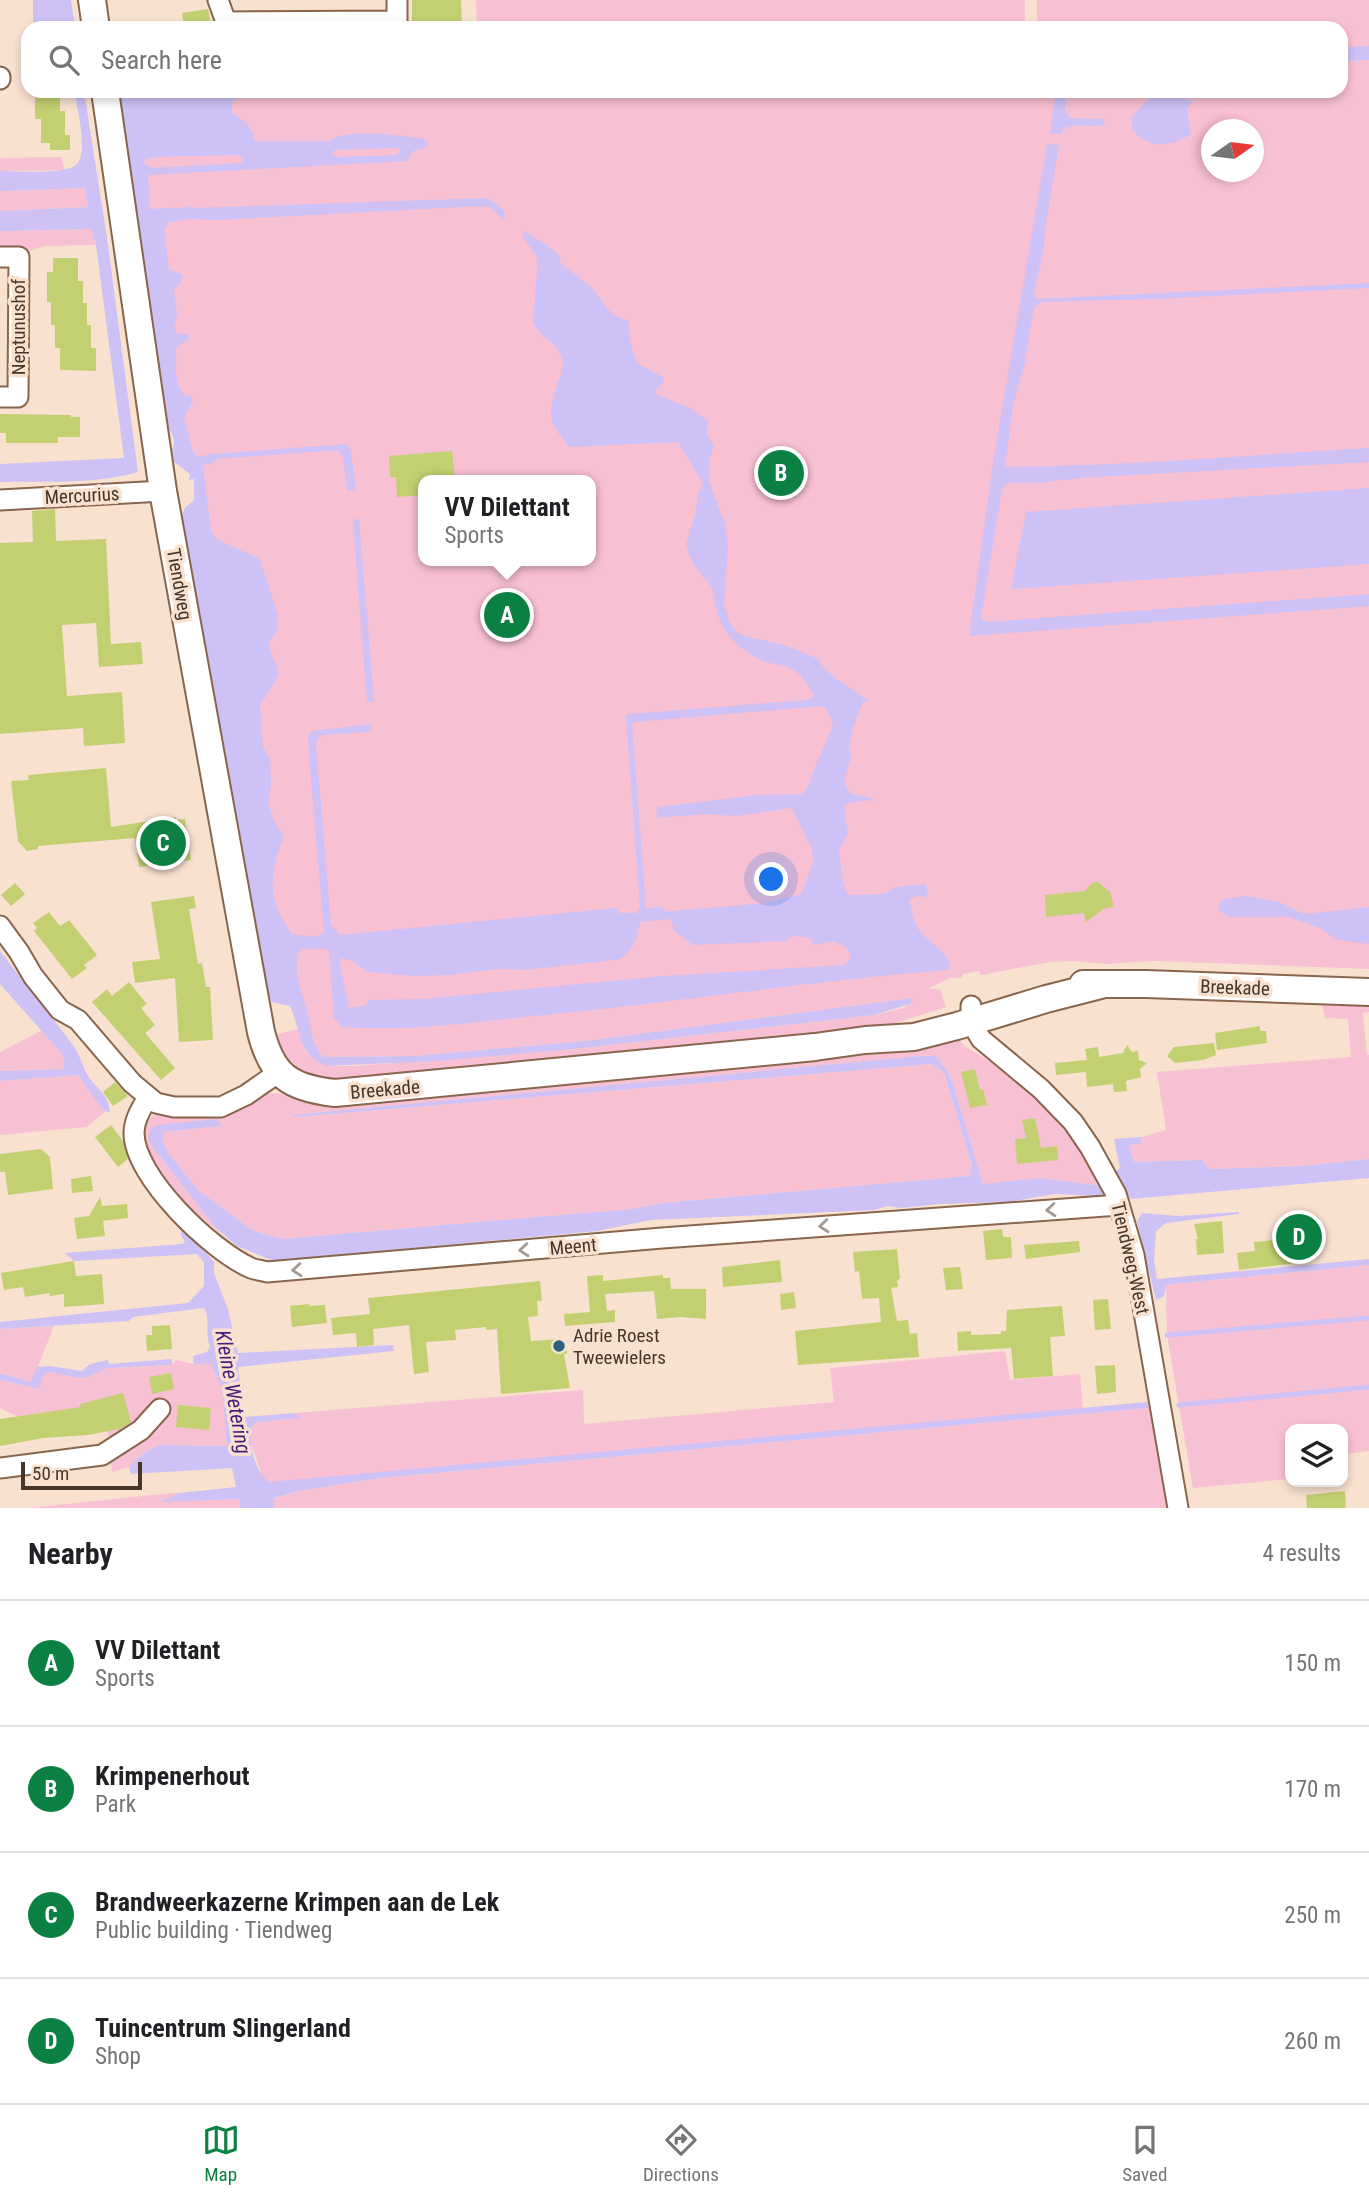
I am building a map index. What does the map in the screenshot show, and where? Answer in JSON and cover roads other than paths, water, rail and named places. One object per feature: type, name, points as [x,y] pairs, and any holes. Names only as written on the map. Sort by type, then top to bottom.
[{"type":"main road","points":[[92,0],[95,21]]},
{"type":"main road","name":"Tiendweg","points":[[106,98],[163,491],[261,1032],[267,1053],[279,1072]]},
{"type":"main road","name":"Breekade","points":[[279,1072],[296,1084],[314,1091],[335,1093],[815,1047],[865,1040],[1101,985],[1369,992]]},
{"type":"street","points":[[218,0],[225,21]]},
{"type":"street","points":[[397,0],[397,21]]},
{"type":"street","name":"Neptunushof","points":[[0,257],[19,257],[19,270],[18,397],[0,397]]},
{"type":"street","name":"Mercurius","points":[[0,500],[163,491]]},
{"type":"street","points":[[0,926],[33,976],[60,1010],[78,1020],[148,1098],[174,1108],[221,1107],[246,1095],[279,1072]]},
{"type":"street","name":"Tiendweg-West","points":[[978,1012],[995,1051],[1058,1105],[1090,1147],[1117,1199],[1135,1262],[1178,1508]]},
{"type":"street","name":"Meent","points":[[148,1098],[140,1109],[134,1132],[139,1157],[153,1184],[175,1208],[218,1246],[251,1268],[267,1272],[1117,1199]]},
{"type":"street","points":[[0,1468],[102,1455],[141,1430],[160,1409]]},
{"type":"water","points":[[33,0],[71,0],[74,21],[33,21]]},
{"type":"water","points":[[1369,46],[1369,60],[1348,61],[1348,47]]},
{"type":"water","points":[[75,98],[85,98],[138,472],[87,481],[0,482],[0,464],[124,458],[96,245],[91,229],[0,231],[0,211],[88,207],[85,188],[0,191],[0,171],[51,171],[76,165],[82,151]]},
{"type":"water","points":[[119,98],[240,98],[233,100],[231,113],[247,124],[255,141],[329,141],[361,133],[422,138],[428,142],[427,147],[413,151],[407,161],[148,175],[150,209],[190,207],[191,204],[193,208],[488,198],[504,210],[505,221],[490,207],[481,206],[218,220],[191,219],[169,222],[164,230],[169,270],[183,274],[182,281],[174,289],[177,314],[174,327],[178,334],[187,334],[190,338],[176,348],[176,373],[181,390],[184,395],[191,396],[193,402],[184,417],[193,452],[198,457],[347,444],[351,451],[356,489],[347,491],[343,456],[337,450],[217,459],[212,464],[203,465],[211,531],[216,539],[260,559],[278,616],[277,630],[269,643],[279,675],[260,706],[263,747],[270,758],[271,786],[268,802],[275,823],[284,836],[275,863],[273,887],[274,898],[284,922],[292,934],[313,937],[324,933],[309,755],[308,736],[312,731],[371,724],[372,729],[368,732],[323,735],[317,739],[316,745],[331,925],[340,935],[616,908],[619,913],[636,913],[640,908],[626,716],[806,700],[814,696],[798,673],[782,665],[756,658],[735,642],[723,626],[717,614],[711,586],[695,567],[686,544],[696,511],[698,493],[703,484],[678,442],[569,447],[556,430],[551,410],[563,363],[557,349],[539,332],[533,322],[538,259],[523,237],[523,230],[561,257],[559,262],[583,280],[614,315],[628,320],[631,346],[637,363],[663,377],[664,382],[656,390],[656,394],[690,408],[708,421],[707,434],[714,446],[709,461],[709,481],[725,524],[728,545],[724,604],[730,624],[745,636],[788,646],[818,659],[834,677],[869,701],[863,702],[854,725],[849,745],[851,756],[844,782],[851,794],[874,800],[851,802],[844,806],[848,834],[839,850],[843,883],[848,895],[885,894],[895,887],[926,884],[928,897],[909,899],[912,913],[917,927],[947,958],[951,965],[948,970],[462,1023],[366,1028],[342,1027],[334,1018],[329,949],[300,949],[297,966],[299,982],[312,1037],[323,1057],[413,1056],[585,1041],[912,998],[913,1003],[874,1015],[574,1049],[437,1061],[327,1066],[317,1061],[310,1056],[301,1041],[290,1006],[272,1002],[269,996],[180,519],[185,508],[194,500],[194,479],[189,480],[190,474],[174,462],[170,454],[174,441],[168,428]],"holes":[[[398,148],[400,152],[395,155],[336,157],[331,154],[335,150]],[[238,155],[244,159],[241,163],[152,168],[143,163],[156,157]],[[824,706],[833,722],[802,794],[757,795],[658,807],[656,813],[658,818],[705,814],[735,816],[792,808],[812,850],[813,863],[801,894],[766,903],[666,912],[662,907],[646,908],[632,725],[635,722]],[[671,919],[674,931],[693,945],[785,941],[793,936],[810,938],[813,945],[834,941],[847,948],[851,958],[845,965],[664,976],[422,999],[370,1000],[364,1006],[349,1008],[341,958],[352,961],[367,972],[413,976],[499,969],[524,970],[616,960],[630,950],[636,940],[640,922]]]},
{"type":"water","points":[[1055,98],[1067,98],[1065,111],[1070,118],[1104,119],[1105,125],[1070,127],[1065,128],[1061,134],[1050,134]]},
{"type":"water","points":[[1149,98],[1183,98],[1192,101],[1187,110],[1191,135],[1167,144],[1153,144],[1132,130],[1132,116]]},
{"type":"water","points":[[1047,144],[1059,145],[1034,294],[1036,299],[1369,283],[1369,288],[1042,302],[1034,307],[1025,362],[1013,406],[1005,467],[1142,462],[1369,448],[1369,462],[1008,483],[1002,489],[981,618],[987,622],[1369,594],[1369,606],[969,636],[993,463]]},
{"type":"water","points":[[1369,488],[1369,564],[1011,589],[1026,512]]},
{"type":"water","points":[[357,518],[374,702],[367,702],[353,521]]},
{"type":"water","points":[[1246,896],[1279,902],[1304,914],[1369,907],[1369,944],[1337,940],[1320,928],[1289,917],[1228,917],[1218,910],[1221,900]]},
{"type":"water","points":[[0,951],[73,1045],[88,1076],[107,1100],[110,1113],[102,1109],[78,1075],[0,1081],[0,1071],[64,1069],[63,1055],[0,984]]},
{"type":"water","points":[[936,1056],[947,1071],[983,1184],[1040,1178],[1096,1185],[1102,1179],[1109,1193],[1096,1196],[1055,1194],[1009,1202],[901,1208],[887,1206],[875,1210],[651,1220],[597,1231],[274,1261],[237,1246],[214,1226],[148,1139],[151,1129],[157,1125],[217,1119],[221,1126],[164,1132],[162,1139],[168,1152],[197,1189],[252,1230],[281,1239],[633,1209],[662,1203],[969,1176],[972,1165],[944,1073],[932,1064],[295,1117],[291,1115]]},
{"type":"water","points":[[1141,1137],[1141,1144],[1129,1145],[1134,1162],[1202,1160],[1210,1169],[1302,1166],[1369,1159],[1369,1178],[1131,1199],[1111,1175],[1120,1168],[1114,1139]]},
{"type":"water","points":[[1239,1212],[1166,1223],[1156,1231],[1154,1259],[1157,1279],[1369,1259],[1369,1265],[1172,1284],[1166,1286],[1164,1296],[1156,1300],[1137,1221],[1142,1213],[1178,1216]]},
{"type":"water","name":"Kleine Wetering","points":[[184,1228],[214,1262],[214,1273],[228,1309],[238,1353],[393,1345],[394,1351],[238,1367],[244,1417],[295,1413],[300,1418],[257,1422],[251,1427],[256,1465],[270,1482],[1147,1402],[1148,1408],[381,1478],[299,1491],[274,1498],[274,1508],[241,1508],[239,1499],[159,1502],[180,1493],[236,1487],[232,1468],[131,1474],[129,1467],[144,1453],[159,1445],[227,1446],[222,1388],[210,1363],[194,1364],[193,1356],[207,1352],[210,1346],[204,1308],[133,1317],[129,1321],[0,1329],[0,1322],[188,1303],[204,1286],[204,1263],[197,1254],[74,1261],[65,1253],[182,1244],[185,1242],[180,1233]]},
{"type":"water","points":[[172,1359],[172,1365],[107,1368],[79,1378],[47,1372],[39,1389],[0,1380],[0,1373],[31,1382],[37,1367],[82,1371],[90,1364],[108,1360],[109,1364]]},
{"type":"waterway","points":[[1167,1335],[1369,1318]]},
{"type":"waterway","points":[[1179,1405],[1369,1387]]},
{"type":"place","name":"Krimpenerhout","points":[[781,473]]},
{"type":"place","name":"VV Dilettant","points":[[507,615]]},
{"type":"place","name":"Brandweerkazerne Krimpen aan de Lek","points":[[163,843]]},
{"type":"place","name":"Tuincentrum Slingerland","points":[[1299,1237]]},
{"type":"place","name":"Adrie Roest Tweewielers","points":[[559,1346]]}]
